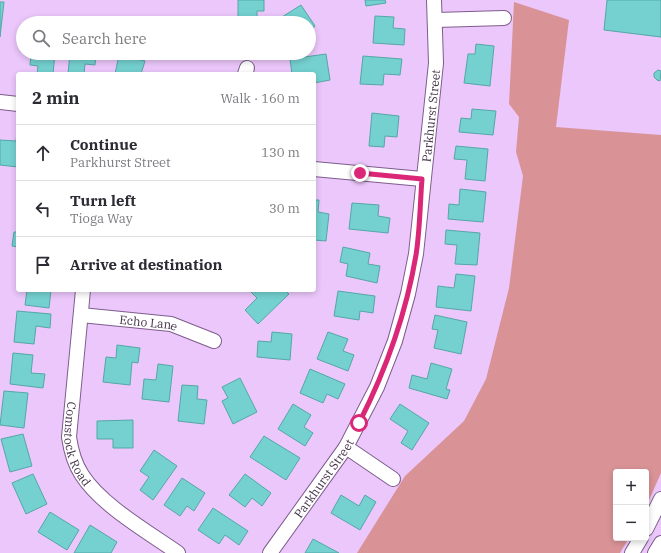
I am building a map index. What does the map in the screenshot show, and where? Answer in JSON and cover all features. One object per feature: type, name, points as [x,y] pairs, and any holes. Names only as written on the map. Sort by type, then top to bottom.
[{"type":"street","name":"Parkhurst Street","points":[[270,553],[346,447],[377,386],[395,340],[408,294],[416,254],[422,179],[436,63],[436,20],[434,0]]},
{"type":"street","points":[[436,20],[504,18]]},
{"type":"street","points":[[0,102],[16,104]]},
{"type":"street","points":[[316,169],[422,179]]},
{"type":"street","name":"Comstock Road","points":[[83,292],[69,437],[73,457],[81,475],[94,491],[113,507],[178,553]]},
{"type":"street","name":"Echo Lane","points":[[81,315],[171,324],[214,341]]},
{"type":"street","points":[[346,447],[393,479]]},
{"type":"street","points":[[649,523],[661,499]]},
{"type":"street","points":[[632,553],[639,541]]},
{"type":"street","points":[[655,553],[661,543]]},
{"type":"shaded area","points":[[514,2],[569,20],[556,127],[661,135],[661,473],[649,500],[649,469],[613,469],[613,541],[627,541],[620,553],[357,553],[405,476],[464,421],[486,379],[509,288],[523,176],[516,152],[519,117],[509,104]]},
{"type":"building","points":[[238,0],[264,0],[264,11],[257,11],[257,16],[238,16]]},
{"type":"building","points":[[365,0],[385,0],[386,3],[366,6]]},
{"type":"building","points":[[607,0],[661,0],[661,37],[604,30]]},
{"type":"building","points":[[0,2],[4,2],[0,37]]},
{"type":"building","points":[[301,5],[308,16],[284,16]]},
{"type":"building","points":[[375,16],[394,17],[393,28],[405,29],[404,45],[373,43]]},
{"type":"building","points":[[476,44],[494,46],[490,86],[464,83],[468,54],[475,54]]},
{"type":"building","points":[[326,54],[330,80],[316,83],[316,72],[292,72],[290,60],[316,60],[316,55]]},
{"type":"building","points":[[363,56],[402,59],[400,75],[384,74],[383,85],[360,84]]},
{"type":"building","points":[[30,60],[54,60],[53,72],[37,72],[38,66],[30,65]]},
{"type":"building","points":[[69,60],[95,60],[95,65],[85,64],[84,72],[68,72]]},
{"type":"building","points":[[118,60],[145,61],[142,72],[115,72]]},
{"type":"building","points":[[658,70],[661,71],[660,81],[654,77],[654,73]]},
{"type":"building","points":[[472,109],[496,111],[493,135],[459,132],[461,118],[471,119]]},
{"type":"building","points":[[372,113],[399,116],[397,137],[385,136],[384,147],[369,146]]},
{"type":"building","points":[[0,140],[16,141],[16,167],[0,165]]},
{"type":"building","points":[[456,146],[488,149],[485,181],[465,179],[467,160],[454,159]]},
{"type":"building","points":[[460,189],[486,192],[483,222],[448,219],[449,204],[459,205]]},
{"type":"building","points":[[316,200],[319,200],[318,212],[329,214],[326,241],[316,240]]},
{"type":"building","points":[[352,203],[379,205],[378,216],[390,218],[388,233],[349,229]]},
{"type":"building","points":[[446,230],[480,233],[477,265],[455,264],[457,245],[445,244]]},
{"type":"building","points":[[14,232],[16,232],[16,247],[12,246]]},
{"type":"building","points":[[343,247],[370,253],[368,264],[380,266],[377,283],[346,276],[348,264],[340,262]]},
{"type":"building","points":[[456,274],[475,276],[471,311],[436,307],[438,286],[454,288]]},
{"type":"building","points":[[338,291],[375,296],[373,313],[360,311],[359,320],[334,316]]},
{"type":"building","points":[[27,292],[51,292],[49,308],[25,305]]},
{"type":"building","points":[[251,292],[287,292],[289,294],[258,324],[245,310],[257,298]]},
{"type":"building","points":[[17,311],[51,314],[50,328],[36,326],[34,344],[14,342]]},
{"type":"building","points":[[435,315],[467,322],[461,354],[434,348],[438,330],[432,329]]},
{"type":"building","points":[[272,332],[292,334],[290,360],[257,357],[258,341],[271,342]]},
{"type":"building","points":[[328,332],[348,339],[343,351],[354,355],[348,371],[317,359]]},
{"type":"building","points":[[117,345],[140,348],[138,363],[132,362],[130,385],[103,382],[106,357],[116,358]]},
{"type":"building","points":[[13,353],[33,355],[31,373],[45,374],[43,388],[10,384]]},
{"type":"building","points":[[431,363],[452,369],[446,389],[450,390],[447,399],[409,388],[412,375],[427,379]]},
{"type":"building","points":[[158,364],[173,366],[169,402],[142,399],[144,379],[156,380]]},
{"type":"building","points":[[310,369],[345,384],[338,399],[327,394],[323,403],[300,393]]},
{"type":"building","points":[[240,378],[257,412],[233,424],[222,401],[228,398],[222,387]]},
{"type":"building","points":[[182,385],[198,386],[197,399],[207,400],[204,424],[178,421]]},
{"type":"building","points":[[4,391],[28,393],[24,428],[0,425]]},
{"type":"building","points":[[293,404],[311,415],[304,427],[313,433],[305,446],[278,429]]},
{"type":"building","points":[[400,404],[429,423],[412,450],[401,443],[408,431],[390,419]]},
{"type":"building","points":[[133,420],[133,448],[113,448],[113,439],[97,439],[97,421]]},
{"type":"building","points":[[23,434],[32,466],[10,472],[1,439]]},
{"type":"building","points":[[264,436],[300,458],[286,480],[250,457]]},
{"type":"building","points":[[154,450],[177,466],[153,500],[140,490],[149,477],[140,471]]},
{"type":"building","points":[[33,474],[47,504],[26,514],[12,483]]},
{"type":"building","points":[[245,474],[271,493],[262,506],[252,498],[245,507],[229,495]]},
{"type":"building","points":[[182,478],[205,493],[194,511],[187,506],[180,516],[164,505]]},
{"type":"building","points":[[341,495],[359,506],[365,495],[376,502],[360,530],[331,513]]},
{"type":"building","points":[[213,508],[248,531],[239,545],[225,535],[219,544],[198,530]]},
{"type":"building","points":[[50,512],[79,530],[67,550],[38,532]]},
{"type":"building","points":[[90,525],[117,542],[111,553],[74,553]]},
{"type":"building","points":[[313,539],[339,553],[305,553]]},
{"type":"route","points":[[359,423],[382,375],[395,340],[408,294],[416,254],[422,179],[360,173]]}]
